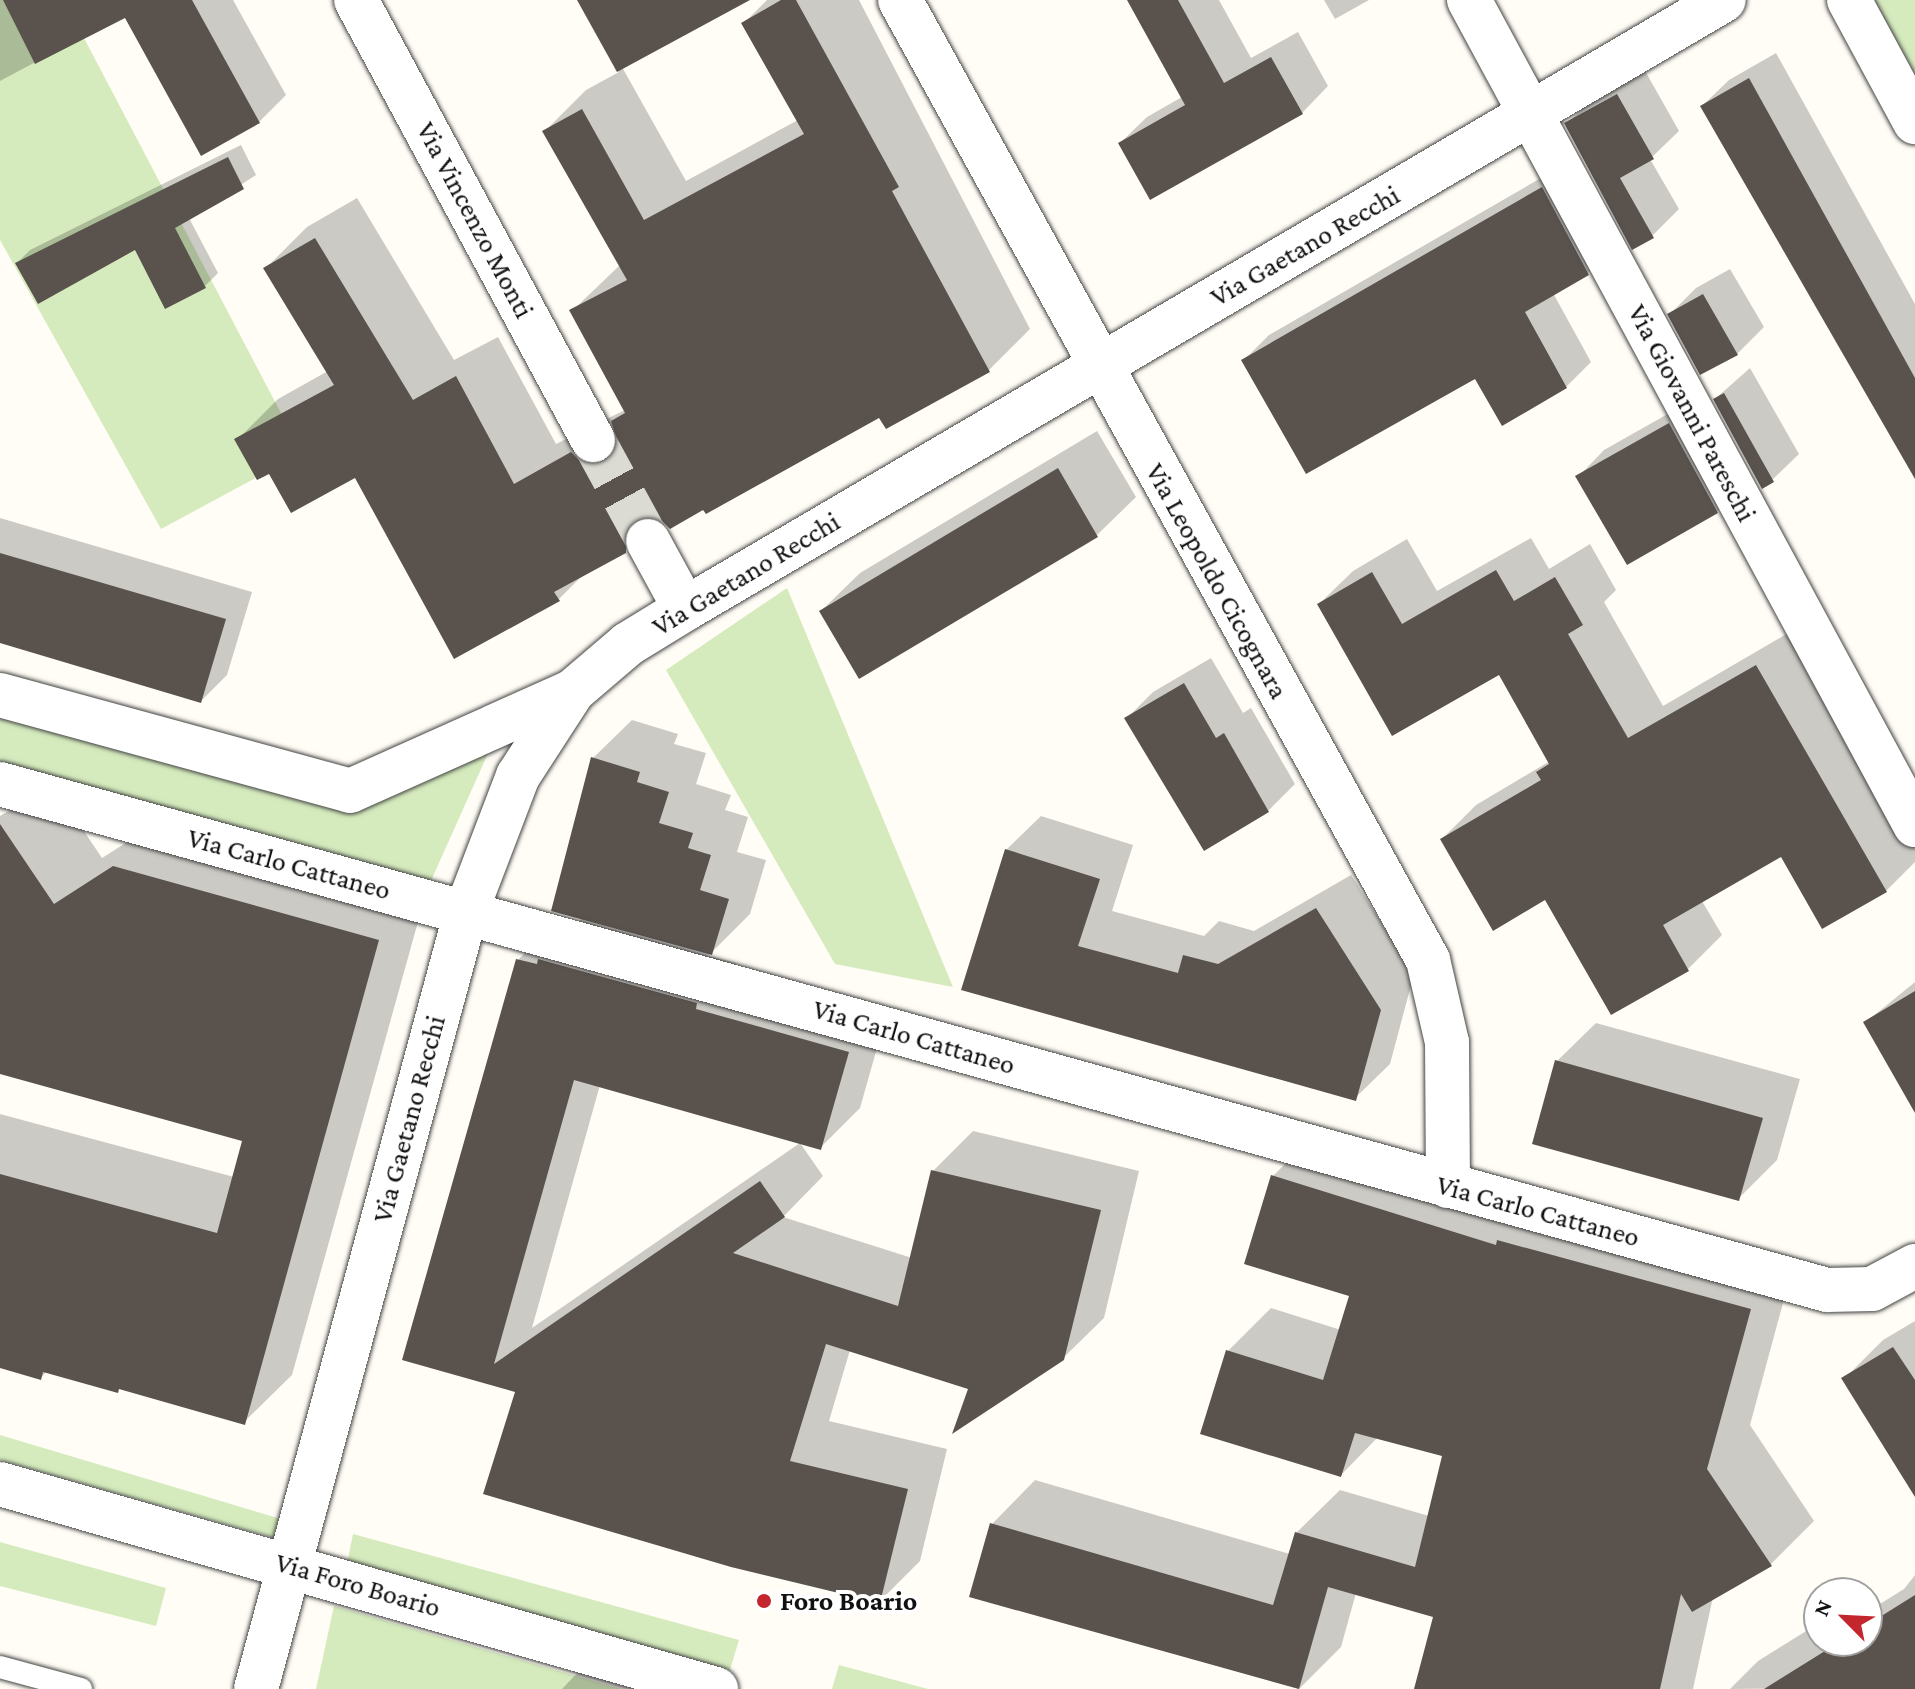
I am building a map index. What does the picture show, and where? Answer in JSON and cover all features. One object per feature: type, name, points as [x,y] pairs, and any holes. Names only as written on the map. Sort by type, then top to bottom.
[{"type":"street","name":"Via Vincenzo Monti","points":[[356,0],[593,440]]},
{"type":"street","name":"Via Leopoldo Cicognara","points":[[900,0],[1098,367],[1428,960],[1447,1042],[1448,1186]]},
{"type":"street","name":"Via Giovanni Pareschi","points":[[1469,0],[1915,825]]},
{"type":"street","name":"Via Gaetano Recchi","points":[[256,1689],[466,912],[518,776],[573,691],[628,644],[685,609],[1724,0]]},
{"type":"street","points":[[1849,0],[1915,122]]},
{"type":"street","points":[[648,541],[685,609]]},
{"type":"street","points":[[0,695],[350,791],[573,691]]},
{"type":"street","name":"Via Carlo Cattaneo","points":[[0,784],[1827,1290],[1872,1289],[1913,1272]]},
{"type":"street","name":"Via Foro Boario","points":[[0,1484],[716,1689]]},
{"type":"lane","points":[[0,1667],[81,1689]]},
{"type":"green space","points":[[0,0],[64,0],[302,453],[161,529],[0,240]]},
{"type":"green space","points":[[1874,0],[1915,0],[1915,77]]},
{"type":"green space","points":[[787,588],[953,987],[835,964],[666,670]]},
{"type":"green space","points":[[0,707],[347,806],[490,749],[430,883],[0,771]]},
{"type":"green space","points":[[0,1435],[281,1519],[274,1538],[0,1460]]},
{"type":"green space","points":[[353,1534],[739,1640],[729,1673],[347,1564]]},
{"type":"green space","points":[[0,1542],[166,1588],[156,1626],[0,1586]]},
{"type":"green space","points":[[334,1606],[621,1689],[316,1689]]},
{"type":"green space","points":[[839,1665],[928,1689],[832,1689]]},
{"type":"building","points":[[3,0],[192,0],[260,123],[201,156],[125,18],[35,64]]},
{"type":"building","points":[[577,0],[750,0],[617,72]]},
{"type":"building","points":[[781,0],[796,0],[899,187],[892,191],[990,372],[886,429],[879,418],[706,514],[703,510],[670,529],[660,519],[637,519],[626,529],[626,553],[554,592],[560,601],[454,659],[355,478],[291,513],[269,474],[257,480],[234,439],[334,385],[263,268],[315,238],[413,400],[456,376],[514,484],[571,452],[581,462],[604,462],[618,442],[611,421],[625,413],[569,310],[627,280],[542,131],[582,109],[644,220],[804,134],[741,23]]},
{"type":"building","points":[[1127,0],[1178,0],[1224,83],[1271,57],[1303,114],[1150,200],[1118,143],[1185,105]]},
{"type":"building","points":[[1749,78],[1915,378],[1915,479],[1700,106]]},
{"type":"building","points":[[1617,94],[1654,159],[1620,178],[1654,238],[1632,250],[1564,123]]},
{"type":"building","points":[[228,157],[244,189],[175,228],[206,288],[165,309],[135,250],[38,304],[15,263]]},
{"type":"building","points":[[1542,187],[1589,275],[1525,312],[1567,388],[1502,426],[1475,379],[1306,474],[1241,360]]},
{"type":"building","points":[[1703,294],[1738,355],[1700,375],[1667,314]]},
{"type":"building","points":[[1724,393],[1774,482],[1762,489],[1713,399]]},
{"type":"building","points":[[1669,423],[1718,513],[1627,565],[1575,476]]},
{"type":"building","points":[[1058,468],[1098,537],[859,679],[819,611]]},
{"type":"building","points":[[0,553],[226,619],[201,703],[0,643]]},
{"type":"building","points":[[1496,570],[1514,601],[1555,577],[1583,625],[1568,634],[1628,738],[1756,665],[1887,892],[1822,929],[1781,857],[1663,925],[1689,971],[1611,1015],[1545,900],[1493,931],[1440,839],[1541,780],[1536,772],[1549,764],[1499,675],[1392,736],[1317,604],[1372,572],[1402,624]]},
{"type":"building","points":[[1184,683],[1216,738],[1224,733],[1269,812],[1204,851],[1124,718]]},
{"type":"building","points":[[591,757],[640,772],[637,782],[669,792],[659,823],[693,833],[688,848],[711,855],[700,890],[729,899],[712,955],[551,911]]},
{"type":"building","points":[[0,824],[54,904],[113,866],[379,940],[245,1425],[119,1389],[118,1393],[43,1372],[41,1380],[0,1368],[0,1174],[217,1233],[242,1141],[0,1074]]},
{"type":"building","points":[[1005,849],[1100,879],[1078,946],[1178,973],[1183,955],[1218,964],[1316,908],[1381,1010],[1356,1101],[961,990]]},
{"type":"building","points":[[516,959],[537,964],[538,959],[697,1003],[696,1009],[849,1052],[821,1150],[574,1080],[494,1364],[760,1181],[785,1217],[733,1253],[898,1306],[931,1170],[1101,1210],[1064,1360],[952,1434],[968,1389],[826,1344],[790,1461],[908,1489],[880,1603],[731,1567],[483,1494],[515,1392],[402,1360]]},
{"type":"building","points":[[1915,991],[1915,1113],[1863,1022]]},
{"type":"building","points":[[1555,1060],[1763,1118],[1739,1201],[1532,1144]]},
{"type":"building","points":[[1271,1175],[1496,1245],[1497,1240],[1751,1309],[1707,1469],[1772,1566],[1692,1612],[1681,1594],[1660,1689],[1414,1689],[1433,1617],[1328,1587],[1299,1689],[969,1597],[990,1523],[1273,1605],[1295,1532],[1415,1567],[1442,1456],[1355,1433],[1341,1477],[1200,1434],[1226,1350],[1323,1380],[1349,1296],[1244,1264]]},
{"type":"building","points":[[1893,1347],[1915,1380],[1915,1497],[1841,1378]]},
{"type":"building","points":[[1915,1595],[1915,1689],[1764,1689],[1815,1657],[1883,1657],[1883,1615]]},
{"type":"tunnel","points":[[593,440],[648,541]]},
{"type":"place","name":"Foro Boario","points":[[764,1601]]}]
